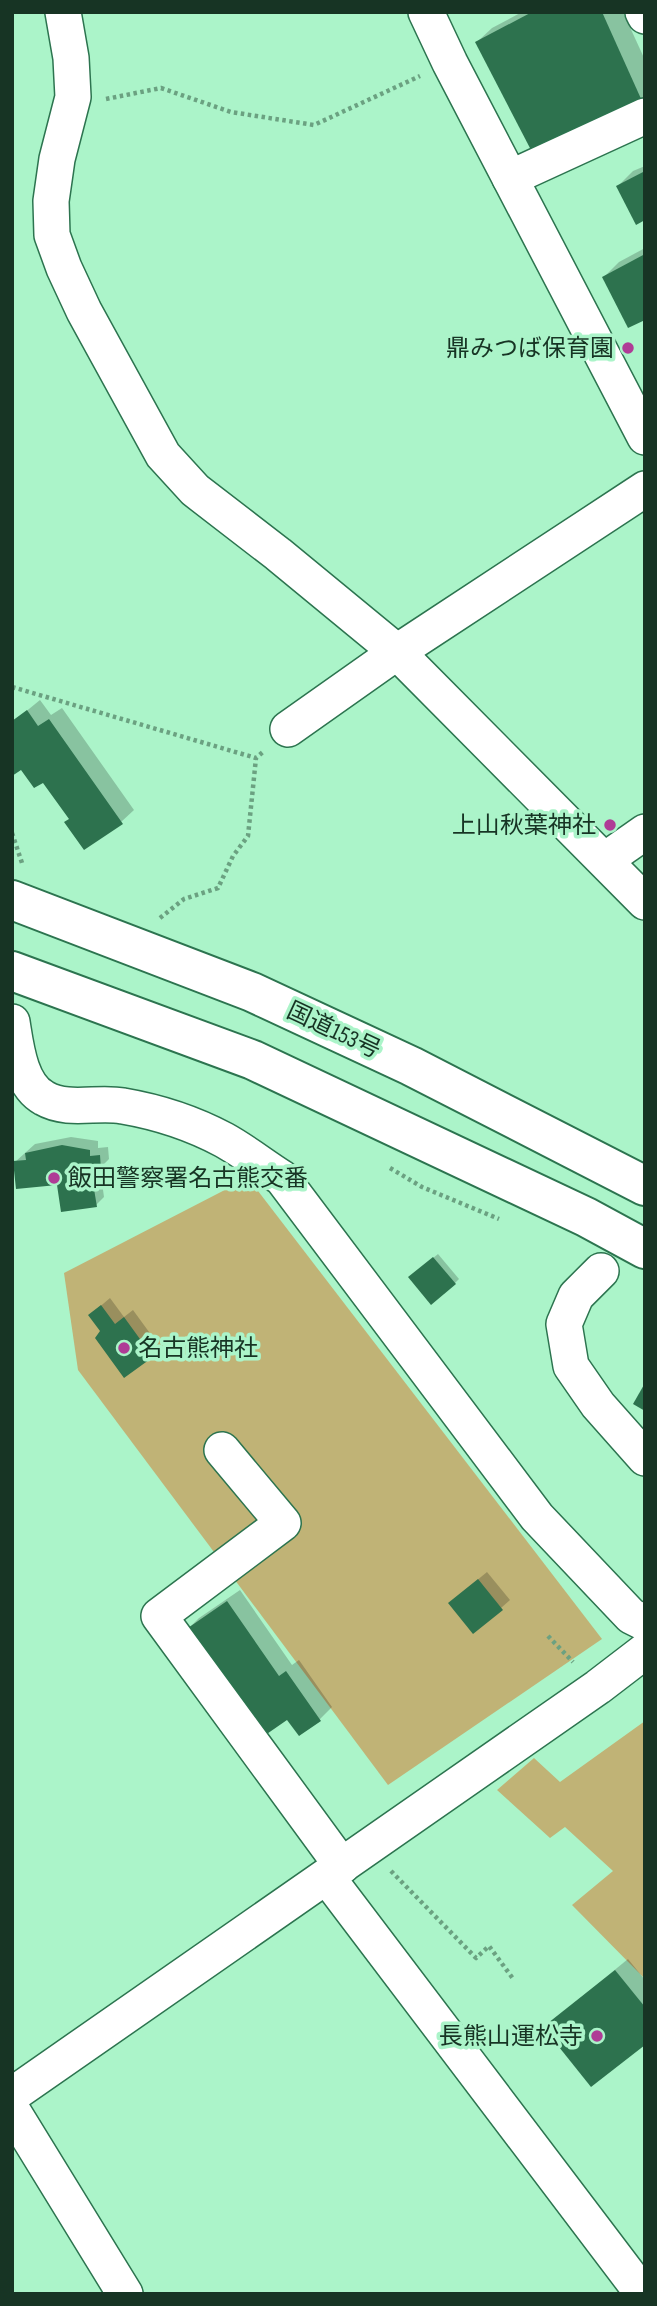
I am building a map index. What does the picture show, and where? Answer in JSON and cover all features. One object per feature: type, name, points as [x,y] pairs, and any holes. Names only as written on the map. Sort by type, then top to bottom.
[{"type":"highway","name":"国道153号","points":[[12,900],[252,992],[411,1066],[645,1185]]},
{"type":"highway","points":[[12,971],[253,1060],[586,1217],[645,1249]]},
{"type":"street","points":[[63,12],[74,97],[57,159],[51,201],[52,235],[84,311],[163,455],[195,490],[397,652],[645,902]]},
{"type":"street","points":[[426,12],[645,437]]},
{"type":"street","points":[[510,178],[645,116]]},
{"type":"street","points":[[288,729],[397,652],[645,489]]},
{"type":"street","points":[[605,860],[645,832]]},
{"type":"street","points":[[12,1022],[16,1052],[28,1081],[43,1098],[65,1105],[120,1105],[163,1114],[224,1140],[282,1178],[537,1517],[631,1616],[645,1623]]},
{"type":"street","points":[[601,1271],[576,1296],[564,1324],[572,1366],[598,1405],[645,1458]]},
{"type":"street","points":[[222,1450],[283,1523],[159,1616],[346,1864],[643,2294]]},
{"type":"street","points":[[12,2095],[346,1864],[645,1651]]},
{"type":"street","points":[[12,2110],[125,2294]]},
{"type":"path","points":[[64,131],[103,100],[161,88],[231,112],[314,125],[450,63]]},
{"type":"path","points":[[12,687],[256,758]]},
{"type":"path","points":[[153,923],[184,900],[218,888],[233,856],[248,836],[256,758],[288,729]]},
{"type":"path","points":[[346,1864],[476,1958],[489,1946],[514,1980]]},
{"type":"shaded area","points":[[248,1178],[602,1639],[388,1785],[78,1370],[64,1273]]},
{"type":"shaded area","points":[[645,1721],[645,1979],[572,1905],[613,1871],[565,1827],[550,1838],[497,1790],[534,1758],[560,1782]]},
{"type":"building","points":[[532,12],[602,12],[642,101],[531,150],[475,42]]},
{"type":"building","points":[[645,171],[645,220],[636,225],[616,186]]},
{"type":"building","points":[[645,254],[645,320],[628,328],[602,277]]},
{"type":"building","points":[[27,710],[38,726],[49,719],[123,824],[84,850],[64,822],[69,819],[43,783],[34,788],[21,770],[12,776],[12,721]]},
{"type":"building","name":"飯田警察署名古熊交番","points":[[62,1145],[90,1150],[90,1156],[100,1155],[101,1170],[91,1171],[97,1207],[61,1212],[57,1185],[16,1189],[13,1161],[26,1160],[25,1153]]},
{"type":"building","points":[[433,1257],[456,1284],[431,1305],[408,1277]]},
{"type":"building","name":"名古熊神社","points":[[101,1305],[115,1324],[124,1317],[153,1357],[124,1378],[95,1338],[100,1331],[88,1315]]},
{"type":"building","points":[[645,1383],[645,1411],[633,1404]]},
{"type":"building","points":[[478,1579],[503,1610],[473,1634],[448,1603]]},
{"type":"building","points":[[227,1601],[279,1676],[286,1671],[321,1721],[299,1736],[287,1720],[261,1738],[185,1630]]},
{"type":"building","name":"長熊山運松寺","points":[[615,1970],[645,2007],[645,2045],[591,2087],[543,2027]]},
{"type":"place","name":"鼎みつば保育園","points":[[628,348]]},
{"type":"place","name":"上山秋葉神社","points":[[610,825]]},
{"type":"place","name":"飯田警察署名古熊交番","points":[[54,1178]]},
{"type":"place","name":"名古熊神社","points":[[124,1348]]},
{"type":"place","name":"長熊山運松寺","points":[[597,2036]]}]
